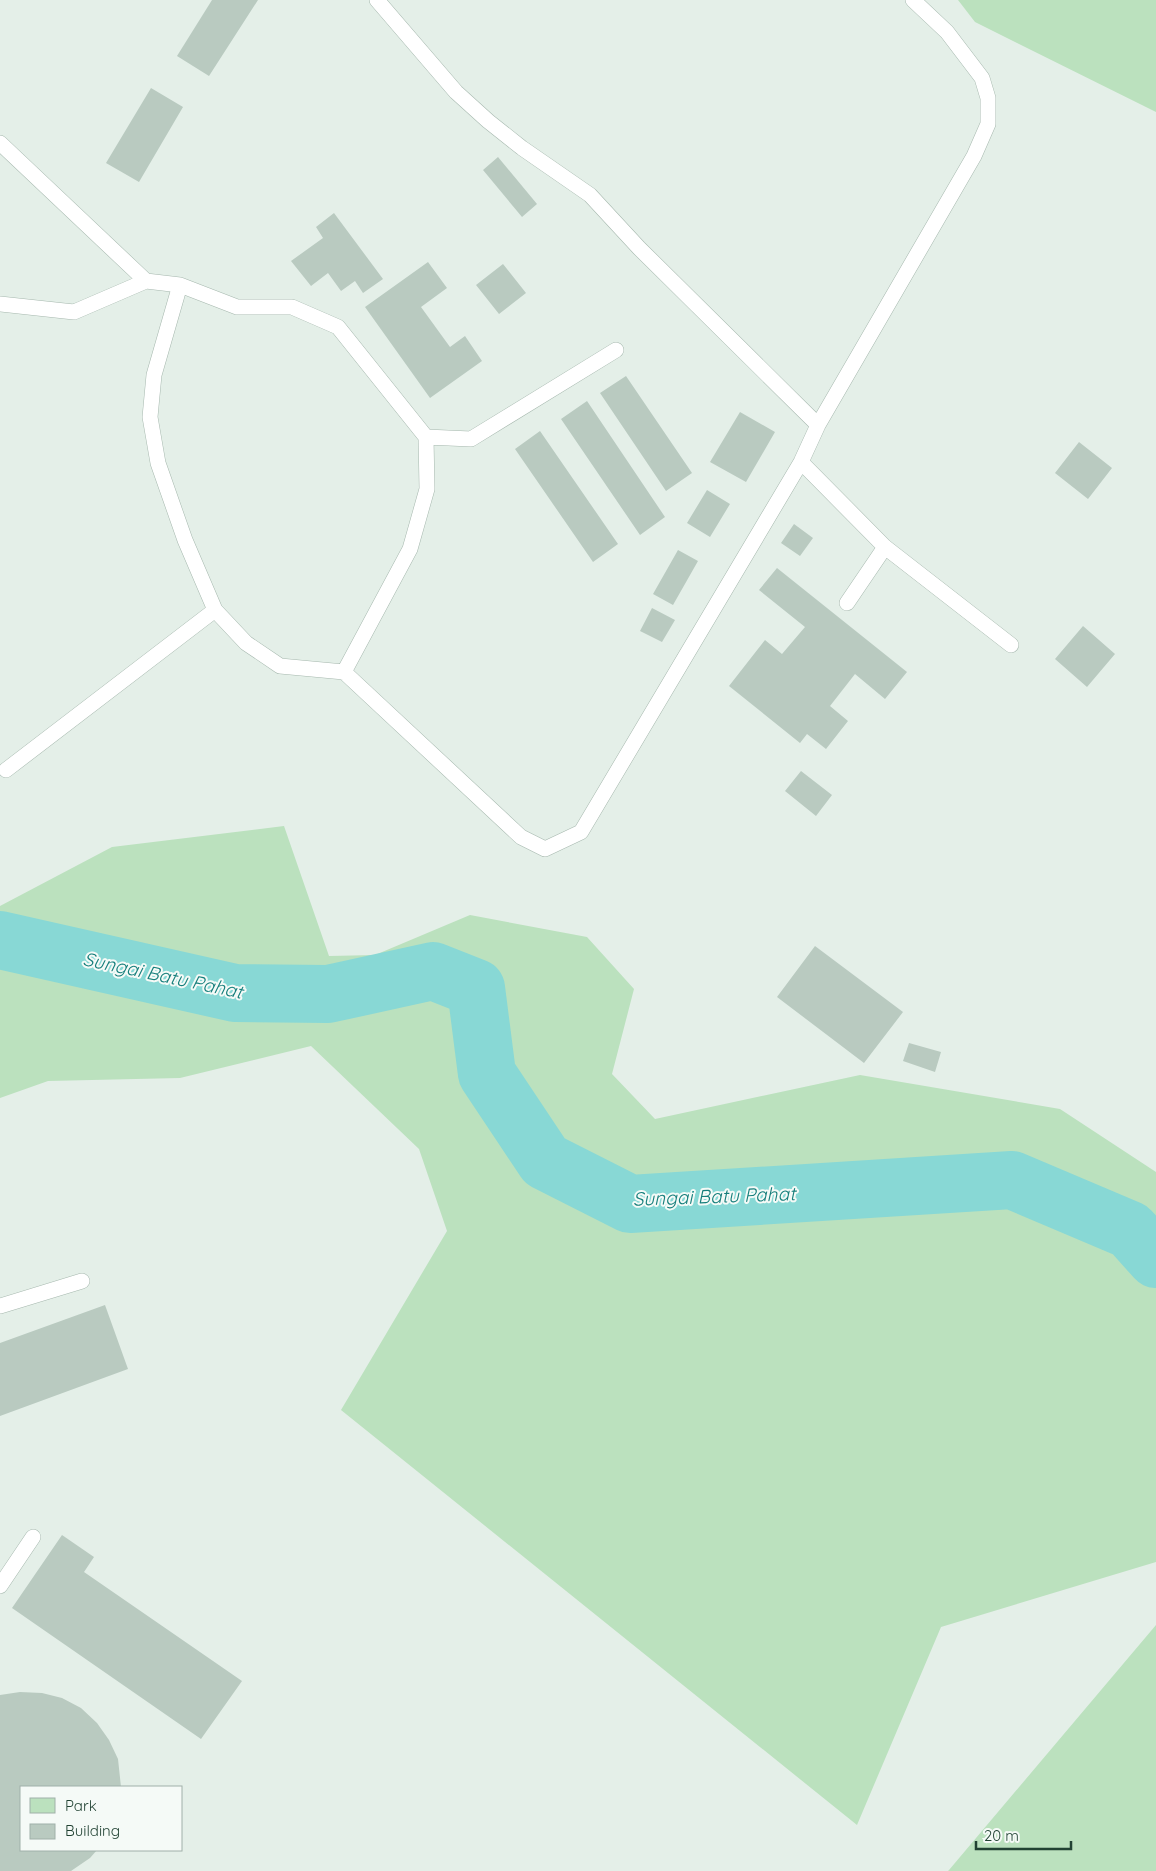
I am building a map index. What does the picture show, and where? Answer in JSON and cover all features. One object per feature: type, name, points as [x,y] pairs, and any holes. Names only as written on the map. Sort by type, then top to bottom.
[{"type":"lane","points":[[377,0],[456,92],[522,148],[590,195],[639,248],[818,425]]},
{"type":"lane","points":[[180,285],[154,375],[150,416],[158,463],[185,540],[215,610],[246,643],[280,666],[344,672],[521,837],[545,849],[581,832],[800,462],[818,425],[974,156],[988,124],[988,98],[982,78],[947,32],[913,0]]},
{"type":"lane","points":[[0,143],[146,281]]},
{"type":"lane","points":[[0,304],[74,312],[146,281],[180,285],[237,307],[292,307],[338,327],[426,437],[427,489],[410,549],[344,672]]},
{"type":"lane","points":[[426,437],[471,439],[616,350]]},
{"type":"lane","points":[[800,462],[885,547],[1011,645]]},
{"type":"lane","points":[[847,603],[885,547]]},
{"type":"lane","points":[[6,770],[215,610]]},
{"type":"lane","points":[[0,1306],[82,1281]]},
{"type":"lane","points":[[0,1586],[33,1537]]},
{"type":"green space","points":[[958,0],[1156,0],[1156,112],[975,22]]},
{"type":"green space","points":[[284,826],[329,956],[375,955],[470,915],[587,937],[634,989],[612,1074],[655,1119],[860,1075],[1060,1109],[1156,1172],[1156,1562],[941,1627],[857,1825],[341,1410],[447,1231],[419,1149],[311,1046],[180,1078],[48,1081],[0,1098],[0,906],[112,847]]},
{"type":"green space","points":[[1156,1625],[1156,1871],[948,1871],[949,1870]]},
{"type":"building","points":[[212,0],[258,0],[209,76],[177,56]]},
{"type":"building","points":[[151,88],[183,107],[139,182],[106,163]]},
{"type":"building","points":[[498,157],[537,204],[522,217],[483,170]]},
{"type":"building","points":[[334,213],[383,279],[363,293],[355,281],[341,291],[328,273],[311,286],[291,261],[323,238],[316,227]]},
{"type":"building","points":[[428,262],[447,288],[421,307],[450,347],[465,336],[482,361],[430,398],[365,307]]},
{"type":"building","points":[[503,264],[526,293],[499,314],[476,285]]},
{"type":"building","points":[[626,376],[692,473],[666,491],[600,393]]},
{"type":"building","points":[[587,401],[665,517],[640,535],[561,419]]},
{"type":"building","points":[[740,412],[775,432],[746,482],[710,462]]},
{"type":"building","points":[[540,431],[618,544],[593,562],[515,449]]},
{"type":"building","points":[[1079,442],[1112,468],[1088,499],[1055,473]]},
{"type":"building","points":[[707,490],[730,504],[710,537],[687,523]]},
{"type":"building","points":[[794,524],[813,538],[800,556],[781,543]]},
{"type":"building","points":[[678,550],[698,561],[673,605],[653,594]]},
{"type":"building","points":[[777,568],[907,672],[885,699],[855,674],[830,706],[848,721],[826,749],[807,734],[800,743],[729,686],[765,640],[782,654],[805,627],[759,590]]},
{"type":"building","points":[[652,608],[675,620],[662,642],[640,631]]},
{"type":"building","points":[[1083,626],[1115,654],[1087,687],[1055,659]]},
{"type":"building","points":[[801,771],[832,795],[816,816],[785,791]]},
{"type":"building","points":[[815,946],[903,1012],[864,1063],[777,997]]},
{"type":"building","points":[[909,1043],[941,1052],[935,1072],[903,1061]]},
{"type":"building","points":[[105,1305],[128,1369],[0,1416],[0,1343]]},
{"type":"building","points":[[62,1535],[94,1557],[84,1572],[242,1681],[201,1739],[12,1608]]},
{"type":"building","points":[[20,1692],[42,1693],[62,1698],[81,1708],[97,1723],[109,1740],[118,1759],[121,1786],[20,1786],[20,1851],[96,1851],[90,1858],[71,1871],[0,1871],[0,1695]]},
{"type":"waterway","name":"Sungai Batu Pahat","points":[[0,940],[235,993],[328,994],[433,971],[476,988],[487,1074],[545,1161],[630,1204],[1012,1180],[1130,1230],[1156,1259]]}]
